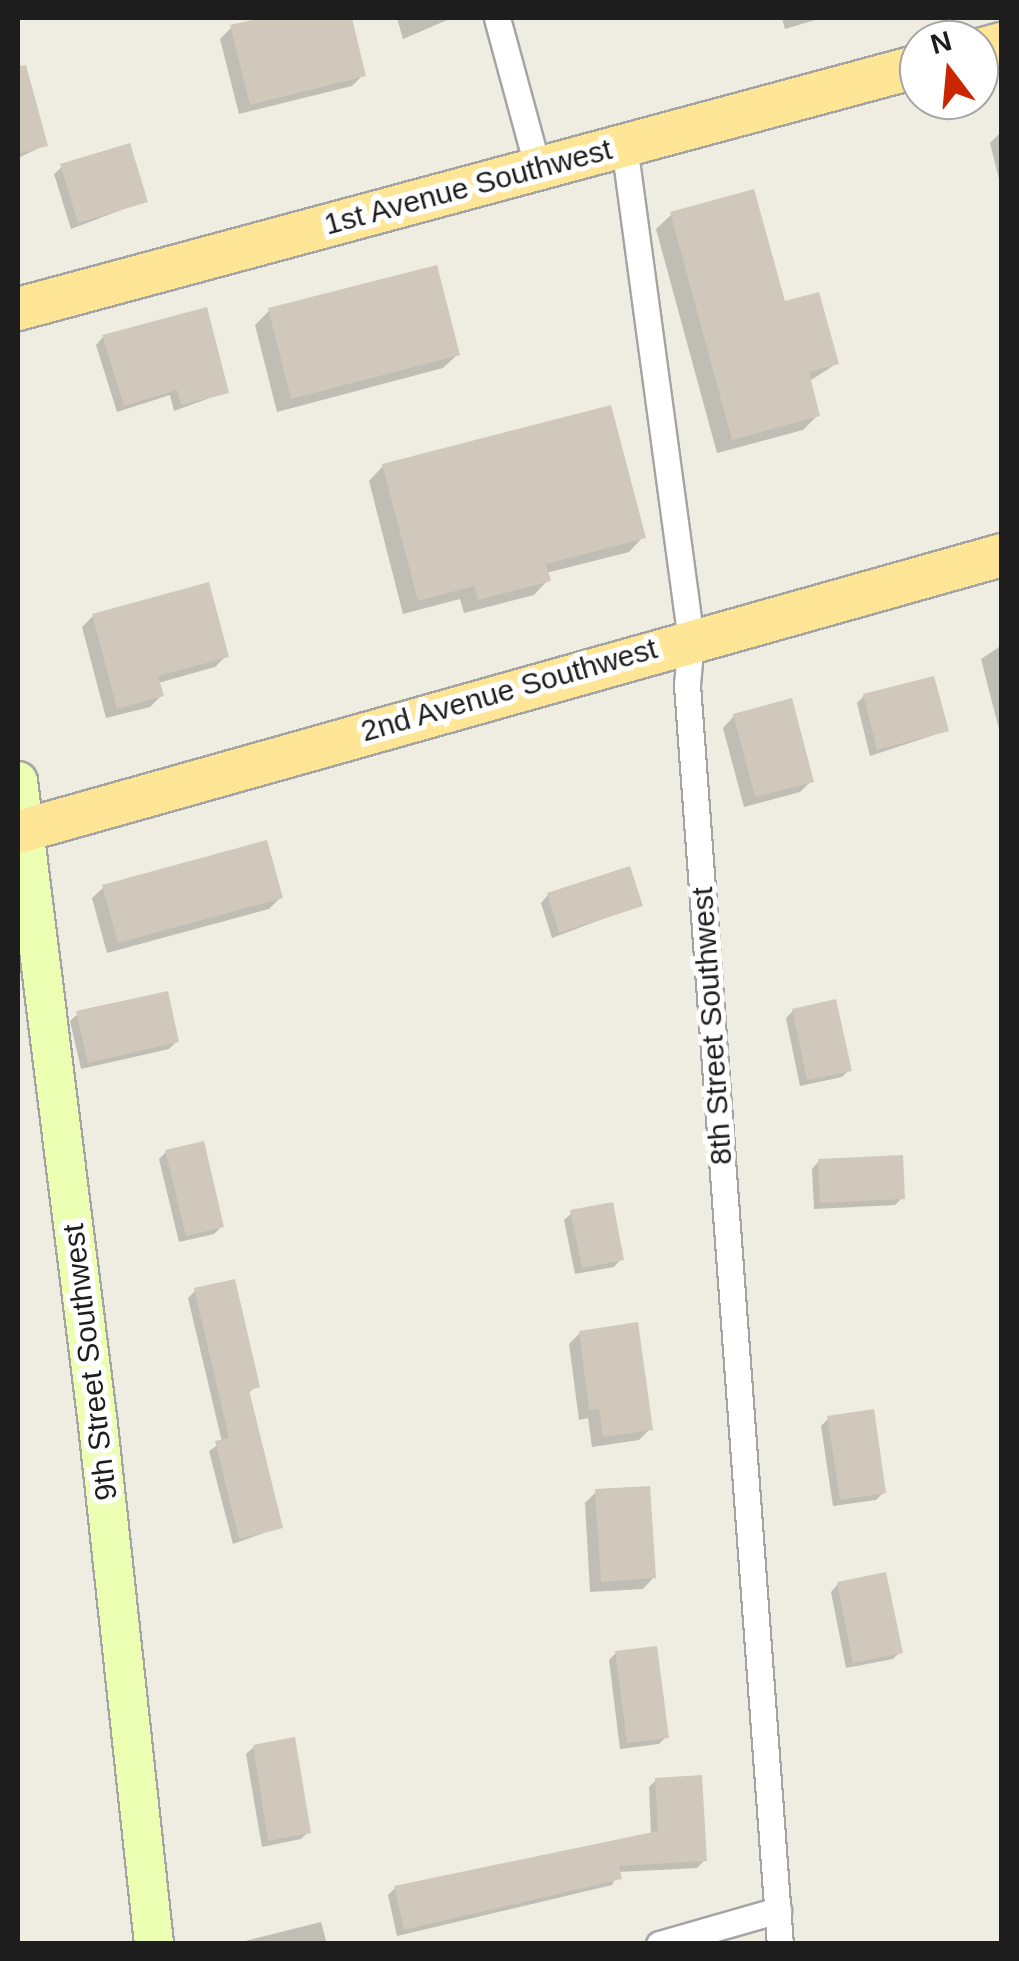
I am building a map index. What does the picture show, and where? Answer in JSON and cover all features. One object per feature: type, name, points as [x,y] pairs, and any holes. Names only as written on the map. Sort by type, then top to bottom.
[{"type":"main road","name":"1st Avenue Southwest","points":[[18,309],[899,71]]},
{"type":"main road","name":"2nd Avenue Southwest","points":[[21,831],[691,639],[1002,555]]},
{"type":"street","points":[[497,18],[538,169]]},
{"type":"street","name":"8th Street Southwest","points":[[624,145],[691,639],[688,705],[780,1944]]},
{"type":"street","name":"9th Street Southwest","points":[[18,781],[154,1944]]},
{"type":"street","points":[[659,1944],[778,1910]]},
{"type":"building","points":[[261,18],[352,18],[366,76],[250,105],[230,25]]},
{"type":"building","points":[[26,65],[48,146],[18,154],[18,66]]},
{"type":"building","points":[[130,143],[148,202],[78,223],[60,164]]},
{"type":"building","points":[[754,189],[785,301],[819,292],[839,364],[809,372],[820,416],[732,440],[670,212]]},
{"type":"building","points":[[437,265],[460,355],[291,399],[268,308]]},
{"type":"building","points":[[207,307],[229,393],[181,405],[177,390],[124,406],[102,335]]},
{"type":"building","points":[[611,405],[646,538],[546,564],[551,581],[478,600],[474,586],[418,601],[382,464]]},
{"type":"building","points":[[209,582],[229,657],[158,676],[164,696],[117,709],[92,614]]},
{"type":"building","points":[[934,676],[949,731],[877,750],[863,694]]},
{"type":"building","points":[[792,698],[814,782],[755,797],[733,714]]},
{"type":"building","points":[[267,840],[283,898],[118,943],[102,885]]},
{"type":"building","points":[[630,866],[643,906],[559,933],[547,893]]},
{"type":"building","points":[[168,991],[179,1042],[88,1063],[76,1011]]},
{"type":"building","points":[[836,999],[852,1071],[807,1080],[792,1009]]},
{"type":"building","points":[[204,1141],[224,1227],[186,1236],[165,1150]]},
{"type":"building","points":[[903,1155],[905,1199],[820,1203],[818,1159]]},
{"type":"building","points":[[613,1202],[624,1260],[582,1268],[570,1210]]},
{"type":"building","points":[[235,1279],[260,1387],[249,1390],[283,1528],[239,1539],[215,1441],[229,1438],[194,1288]]},
{"type":"building","points":[[638,1322],[653,1430],[603,1437],[599,1409],[589,1410],[579,1331]]},
{"type":"building","points":[[874,1409],[886,1493],[840,1500],[827,1416]]},
{"type":"building","points":[[650,1486],[656,1578],[601,1582],[595,1489]]},
{"type":"building","points":[[886,1572],[903,1653],[853,1663],[837,1582]]},
{"type":"building","points":[[657,1646],[669,1738],[627,1743],[615,1651]]},
{"type":"building","points":[[295,1737],[311,1833],[268,1841],[253,1745]]},
{"type":"building","points":[[702,1775],[707,1861],[619,1866],[622,1879],[404,1930],[394,1886],[658,1831],[655,1778]]}]
